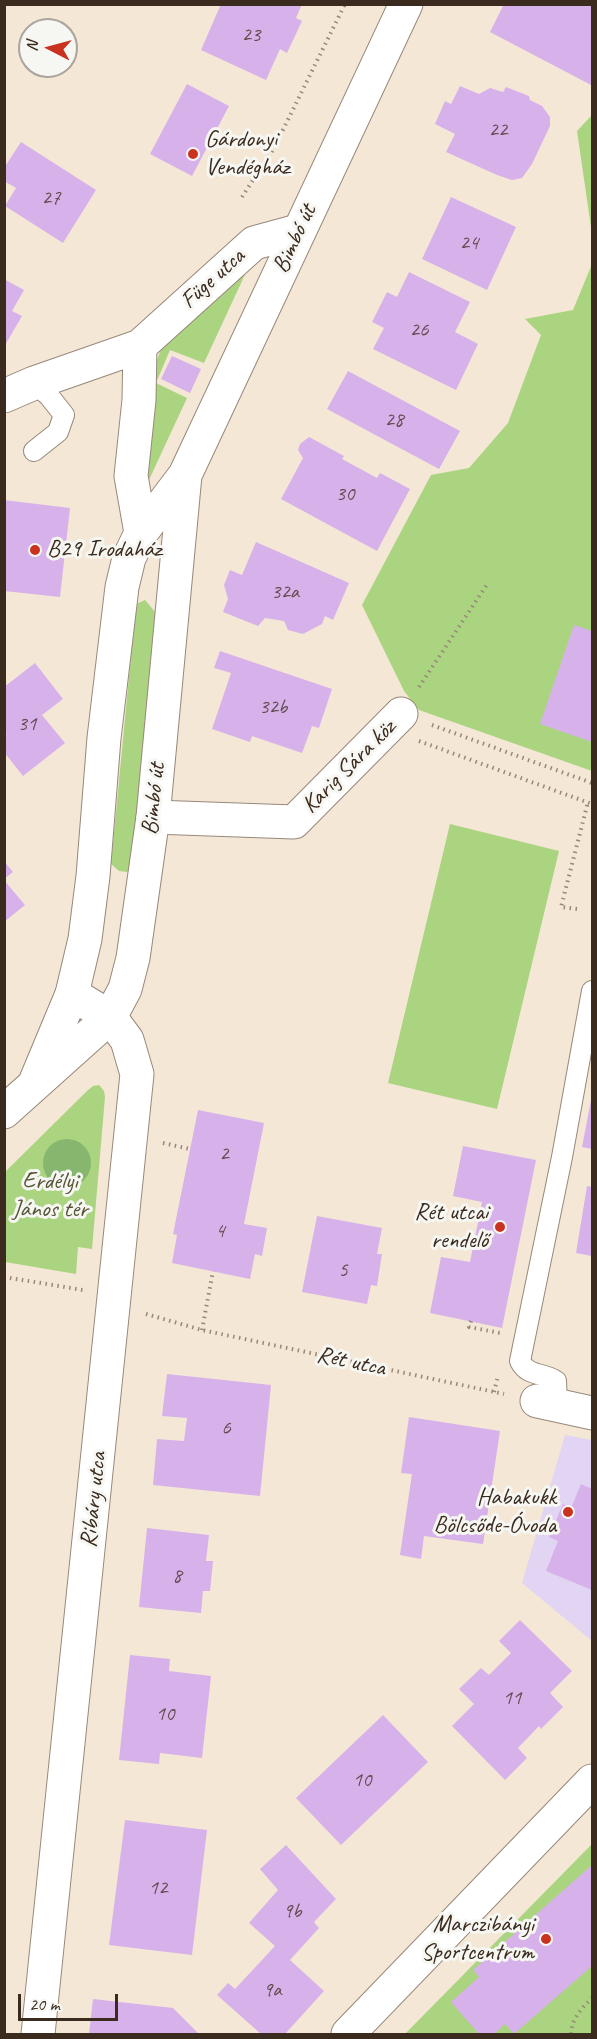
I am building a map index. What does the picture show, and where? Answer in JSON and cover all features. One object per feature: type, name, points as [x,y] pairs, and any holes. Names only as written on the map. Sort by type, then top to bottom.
[{"type":"street","name":"Bimbó út","points":[[34,1084],[72,994],[88,918],[104,738],[122,587],[129,558],[141,533],[185,475],[406,4]]},
{"type":"street","name":"Füge utca","points":[[4,396],[34,383],[140,346],[254,243],[298,231]]},
{"type":"street","points":[[140,346],[139,400],[131,476],[141,533]]},
{"type":"street","name":"Bimbó út","points":[[4,1112],[110,1017],[125,989],[134,958],[153,817],[185,475]]},
{"type":"street","name":"Karig Sára köz","points":[[153,817],[294,822],[401,714]]},
{"type":"street","name":"Ribáry utca","points":[[38,2034],[138,1074],[127,1040],[110,1017],[72,994]]},
{"type":"street","points":[[547,1403],[592,1413]]},
{"type":"street","points":[[348,2034],[592,1782]]},
{"type":"lane","points":[[34,383],[50,396],[64,415],[58,432],[34,452]]},
{"type":"lane","points":[[547,1403],[556,1381],[550,1377],[530,1373],[523,1368],[520,1361],[562,1157],[592,991]]},
{"type":"path","points":[[242,198],[274,148],[349,4]]},
{"type":"path","name":"Karig Sára köz","points":[[488,583],[401,714],[592,783]]},
{"type":"path","points":[[410,748],[418,740],[590,803],[561,907],[577,909]]},
{"type":"path","points":[[160,1143],[190,1149]]},
{"type":"path","points":[[202,1330],[213,1271]]},
{"type":"path","points":[[4,1277],[95,1292],[113,1301]]},
{"type":"path","name":"Rét utca","points":[[113,1301],[136,1311],[202,1330],[547,1403]]},
{"type":"path","points":[[471,1321],[469,1327],[507,1334]]},
{"type":"path","points":[[571,2034],[572,2024],[580,2010],[592,1998]]},
{"type":"shaded area","name":"Habakukk Bölcsőde-Óvoda","points":[[565,1435],[592,1440],[592,1641],[522,1583]]},
{"type":"green space","points":[[592,115],[592,234],[577,131]]},
{"type":"green space","points":[[592,264],[592,771],[419,710],[404,691],[362,605],[431,475],[469,468],[508,423],[541,335],[525,319],[573,310]]},
{"type":"green space","points":[[248,268],[204,363],[170,350],[156,383],[187,398],[148,482],[141,479],[152,374],[161,349]]},
{"type":"green space","points":[[145,600],[156,613],[135,864],[127,872],[119,871],[111,864],[136,604]]},
{"type":"green space","points":[[450,824],[559,851],[497,1109],[388,1083]]},
{"type":"green space","name":"Erdélyi János tér","points":[[99,1085],[105,1097],[92,1249],[78,1247],[76,1274],[5,1262],[5,1172],[88,1090]]},
{"type":"green space","points":[[62,1139],[72,1139],[87,1149],[91,1163],[90,1172],[81,1183],[72,1187],[62,1187],[47,1177],[43,1168],[43,1158],[53,1143]]},
{"type":"green space","name":"Marczibányi Sportcentrum","points":[[592,1844],[592,2034],[405,2034]]},
{"type":"building","points":[[221,4],[302,4],[296,18],[302,21],[287,53],[280,49],[266,80],[201,50]]},
{"type":"building","points":[[504,4],[592,4],[591,85],[490,32]]},
{"type":"building","points":[[187,84],[229,106],[192,176],[150,154]]},
{"type":"building","points":[[460,86],[479,94],[490,88],[503,92],[506,87],[529,96],[530,100],[542,106],[550,117],[550,126],[532,164],[522,178],[512,180],[497,175],[446,152],[455,134],[435,124],[445,101],[451,104]]},
{"type":"building","points":[[21,142],[96,190],[63,243],[5,206],[16,188],[4,181],[4,168]]},
{"type":"building","points":[[451,197],[516,227],[487,290],[422,259]]},
{"type":"building","points":[[409,272],[470,302],[455,332],[478,344],[456,390],[373,349],[384,328],[372,322],[387,292],[397,297]]},
{"type":"building","points":[[4,279],[24,290],[12,311],[22,316],[4,347]]},
{"type":"building","points":[[172,356],[201,369],[190,393],[161,379]]},
{"type":"building","points":[[348,371],[460,431],[439,469],[327,409]]},
{"type":"building","points":[[309,437],[344,456],[342,459],[377,478],[380,473],[410,489],[377,551],[281,499],[303,458],[298,450],[300,444]]},
{"type":"building","name":"B29 Irodaház","points":[[4,500],[70,508],[60,597],[4,591]]},
{"type":"building","points":[[256,542],[349,583],[333,620],[325,616],[322,624],[303,634],[288,630],[284,621],[265,618],[258,626],[223,612],[228,599],[224,585],[230,570],[242,575]]},
{"type":"building","points":[[574,625],[592,631],[592,742],[540,724]]},
{"type":"building","points":[[220,651],[332,689],[319,728],[312,726],[302,753],[252,736],[250,742],[212,729],[231,673],[214,668]]},
{"type":"building","points":[[35,663],[63,699],[42,715],[65,743],[23,776],[4,752],[4,738],[7,736],[4,733],[4,687]]},
{"type":"building","points":[[4,861],[13,872],[4,879]]},
{"type":"building","points":[[4,880],[25,905],[4,922]]},
{"type":"building","points":[[592,1100],[592,1149],[582,1147]]},
{"type":"building","points":[[198,1110],[264,1123],[244,1224],[267,1228],[262,1256],[255,1254],[250,1279],[172,1263],[177,1235],[173,1234]]},
{"type":"building","name":"Rét utcai rendelő","points":[[463,1146],[536,1160],[502,1328],[430,1313],[441,1257],[470,1262],[482,1202],[453,1196]]},
{"type":"building","points":[[587,1186],[592,1187],[592,1256],[576,1253]]},
{"type":"building","points":[[317,1216],[382,1228],[377,1254],[382,1254],[377,1286],[371,1285],[367,1304],[302,1292]]},
{"type":"building","points":[[167,1374],[271,1385],[260,1496],[153,1485],[157,1439],[184,1441],[187,1418],[162,1416]]},
{"type":"building","points":[[409,1417],[500,1431],[483,1544],[424,1536],[421,1559],[400,1555],[412,1474],[401,1473]]},
{"type":"building","points":[[581,1484],[592,1489],[592,1590],[546,1571],[558,1541],[549,1537],[563,1504],[571,1508]]},
{"type":"building","points":[[147,1528],[209,1535],[206,1561],[213,1561],[210,1591],[203,1591],[201,1613],[139,1607]]},
{"type":"building","points":[[520,1620],[572,1671],[550,1693],[563,1707],[541,1729],[539,1726],[518,1748],[527,1758],[505,1780],[452,1726],[474,1704],[459,1689],[481,1668],[489,1675],[511,1653],[499,1641]]},
{"type":"building","points":[[130,1655],[170,1659],[169,1671],[211,1676],[202,1758],[160,1753],[159,1764],[119,1760]]},
{"type":"building","points":[[383,1715],[428,1762],[341,1845],[296,1798]]},
{"type":"building","points":[[125,1820],[207,1830],[192,1955],[109,1945]]},
{"type":"building","points":[[286,1845],[336,1899],[314,1922],[319,1928],[290,1960],[324,1991],[285,2034],[261,2034],[217,1995],[228,1983],[235,1989],[275,1946],[249,1923],[278,1890],[260,1869]]},
{"type":"building","name":"Marczibányi Sportcentrum","points":[[592,1865],[592,1966],[514,2034],[505,2024],[494,2034],[479,2034],[451,2002],[479,1977],[473,1970]]},
{"type":"building","points":[[93,1999],[173,2008],[199,2034],[89,2034]]},
{"type":"place","name":"Gárdonyi Vendégház","points":[[193,154]]},
{"type":"place","name":"B29 Irodaház","points":[[35,550]]},
{"type":"place","name":"Rét utcai rendelő","points":[[500,1227]]},
{"type":"place","name":"Habakukk Bölcsőde-Óvoda","points":[[568,1512]]},
{"type":"place","name":"Marczibányi Sportcentrum","points":[[546,1939]]}]
